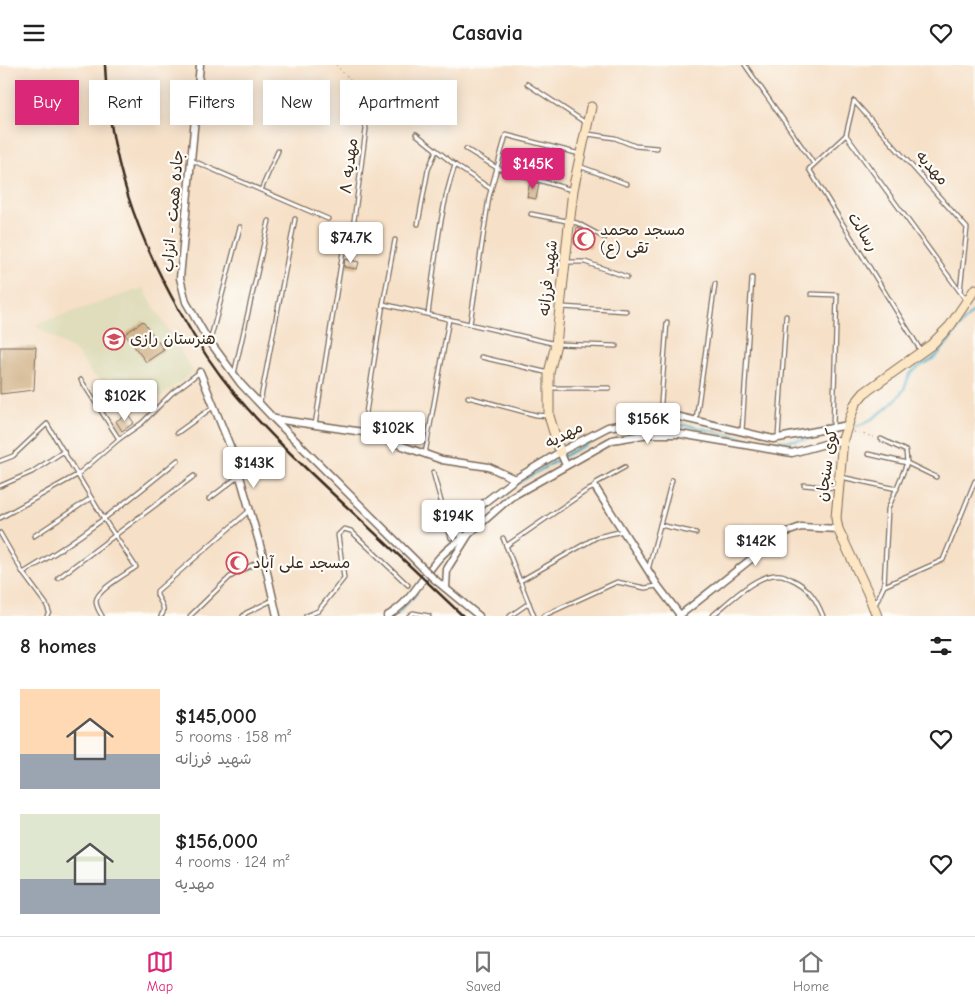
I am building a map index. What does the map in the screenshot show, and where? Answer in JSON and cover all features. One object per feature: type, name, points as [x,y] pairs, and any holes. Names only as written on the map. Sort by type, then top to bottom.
[{"type":"street","name":"جاده همت - انزاب","points":[[200,65],[180,278],[186,302],[210,342],[234,375],[260,404],[433,578],[479,616]]},
{"type":"street","name":"شهید فرزانه","points":[[560,452],[548,416],[548,373],[556,344],[573,190],[591,107]]},
{"type":"street","name":"کوی سنجان","points":[[876,612],[838,529],[836,518],[843,439],[852,410],[864,393],[931,345],[950,327],[975,289]]},
{"type":"street","points":[[200,372],[234,456],[264,559],[277,616]]},
{"type":"street","name":"مهدیه","points":[[461,527],[485,502],[515,479],[560,452],[608,427],[660,417],[680,417],[773,439],[833,427],[847,427]]},
{"type":"street","points":[[274,419],[363,432],[442,460],[489,467],[515,479]]},
{"type":"street","points":[[390,614],[406,602],[440,557],[511,497],[612,440],[649,434],[680,434],[792,453],[843,439]]},
{"type":"street","points":[[560,452],[566,465]]},
{"type":"street","points":[[595,487],[658,586],[679,615],[784,533],[801,527],[838,529]]},
{"type":"street","points":[[461,527],[460,533],[467,535]]},
{"type":"street","points":[[446,588],[447,569],[467,535]]},
{"type":"lane","points":[[745,65],[814,164],[846,135],[967,300]]},
{"type":"lane","points":[[527,84],[586,128],[635,146],[657,148]]},
{"type":"lane","name":"مهدیه","points":[[846,135],[854,101],[967,228],[960,291]]},
{"type":"lane","name":"مهدیه ۸","points":[[314,425],[343,251],[353,228],[366,125]]},
{"type":"lane","points":[[416,134],[455,165],[491,189]]},
{"type":"lane","points":[[470,324],[491,189],[506,135],[580,155]]},
{"type":"lane","points":[[466,149],[497,168],[573,190]]},
{"type":"lane","points":[[261,190],[278,151]]},
{"type":"lane","points":[[418,224],[428,170],[436,151]]},
{"type":"lane","points":[[191,160],[328,219]]},
{"type":"lane","name":"رسالت","points":[[814,164],[808,169],[922,352]]},
{"type":"lane","points":[[428,314],[441,223],[449,182],[455,165]]},
{"type":"lane","points":[[578,166],[627,184]]},
{"type":"lane","points":[[531,214],[577,223],[606,239]]},
{"type":"lane","points":[[260,404],[295,219]]},
{"type":"lane","points":[[234,375],[269,221]]},
{"type":"lane","points":[[210,342],[240,227]]},
{"type":"lane","points":[[363,432],[395,240]]},
{"type":"lane","points":[[565,263],[585,262],[627,277]]},
{"type":"lane","points":[[742,432],[752,278]]},
{"type":"lane","points":[[696,421],[715,284]]},
{"type":"lane","points":[[811,294],[837,295],[833,427]]},
{"type":"lane","points":[[383,304],[556,344],[616,346]]},
{"type":"lane","points":[[560,307],[626,311]]},
{"type":"lane","points":[[778,437],[786,316]]},
{"type":"lane","points":[[425,454],[449,319]]},
{"type":"lane","points":[[660,417],[667,322]]},
{"type":"lane","points":[[481,357],[548,373]]},
{"type":"lane","points":[[0,518],[77,475],[119,439],[142,423],[172,393],[200,372]]},
{"type":"lane","points":[[82,380],[119,439]]},
{"type":"lane","points":[[548,388],[609,388]]},
{"type":"lane","points":[[468,397],[536,415],[548,416]]},
{"type":"lane","points":[[177,433],[213,407]]},
{"type":"lane","points":[[0,461],[13,456],[47,424],[104,519],[136,567],[99,593],[96,600],[97,608],[102,616]]},
{"type":"lane","points":[[876,612],[884,586],[888,509],[907,463],[906,451],[881,439]]},
{"type":"lane","points":[[0,486],[32,472],[64,451]]},
{"type":"lane","points":[[868,454],[907,463],[936,477]]},
{"type":"lane","points":[[23,573],[56,554],[104,519],[178,460]]},
{"type":"lane","points":[[506,546],[586,491],[595,487],[596,483],[625,467]]},
{"type":"lane","points":[[434,472],[451,538],[461,527]]},
{"type":"lane","points":[[58,578],[194,475]]},
{"type":"lane","points":[[209,499],[239,475]]},
{"type":"lane","points":[[840,477],[896,489]]},
{"type":"lane","points":[[648,570],[672,480]]},
{"type":"lane","points":[[884,586],[943,560],[975,481]]},
{"type":"lane","points":[[804,485],[839,488]]},
{"type":"lane","points":[[34,536],[91,498]]},
{"type":"lane","points":[[161,616],[164,608],[157,595],[158,591],[249,511]]},
{"type":"lane","points":[[660,525],[696,533]]},
{"type":"lane","points":[[306,616],[318,611],[344,578],[338,535],[344,529],[351,531],[408,585]]},
{"type":"lane","points":[[520,581],[598,537],[623,531]]},
{"type":"lane","points":[[0,533],[23,573],[46,603],[49,611],[47,616]]},
{"type":"lane","points":[[503,537],[534,616]]},
{"type":"lane","points":[[190,616],[230,577],[264,559]]},
{"type":"lane","points":[[712,616],[749,585],[767,577],[780,575],[807,588],[816,599],[823,616]]},
{"type":"lane","points":[[543,616],[617,582],[645,588],[658,586]]},
{"type":"lane","points":[[243,616],[274,600]]},
{"type":"lane","points":[[510,616],[529,603]]},
{"type":"lane","points":[[409,616],[413,613],[429,616]]},
{"type":"path","points":[[336,65],[350,80]]},
{"type":"path","points":[[847,427],[881,439]]},
{"type":"shaded area","name":"هنرستان رازی","points":[[143,288],[193,372],[151,404],[142,386],[122,397],[111,376],[104,380],[93,375],[77,353],[34,325]]},
{"type":"building","points":[[530,181],[539,184],[536,199],[527,197]]},
{"type":"building","name":"مسجد محمد تقی (ع)","points":[[577,227],[593,235],[591,248],[574,244]]},
{"type":"building","points":[[345,259],[359,262],[357,269],[344,267]]},
{"type":"building","name":"هنرستان رازی","points":[[143,321],[164,350],[146,362],[125,334]]},
{"type":"building","points":[[0,347],[36,347],[34,390],[0,394]]},
{"type":"building","points":[[128,414],[134,423],[122,431],[116,421]]},
{"type":"building","name":"مسجد علی آباد","points":[[239,557],[244,564],[235,570],[230,563]]},
{"type":"waterway","points":[[850,427],[872,419],[888,407],[900,395],[912,372],[935,357],[964,321],[975,311]]},
{"type":"waterway","points":[[455,541],[468,524],[515,485],[573,451],[612,432],[643,427],[687,425],[764,443],[808,439],[832,431]]},
{"type":"waterway","points":[[396,616],[417,593]]},
{"type":"railway","points":[[105,65],[112,131],[127,193],[150,253],[164,282],[206,355],[235,394],[282,445],[463,616]]},
{"type":"place","name":"مسجد محمد تقی (ع)","points":[[584,239]]},
{"type":"place","name":"هنرستان رازی","points":[[114,339]]},
{"type":"place","name":"مسجد علی آباد","points":[[237,563]]}]
